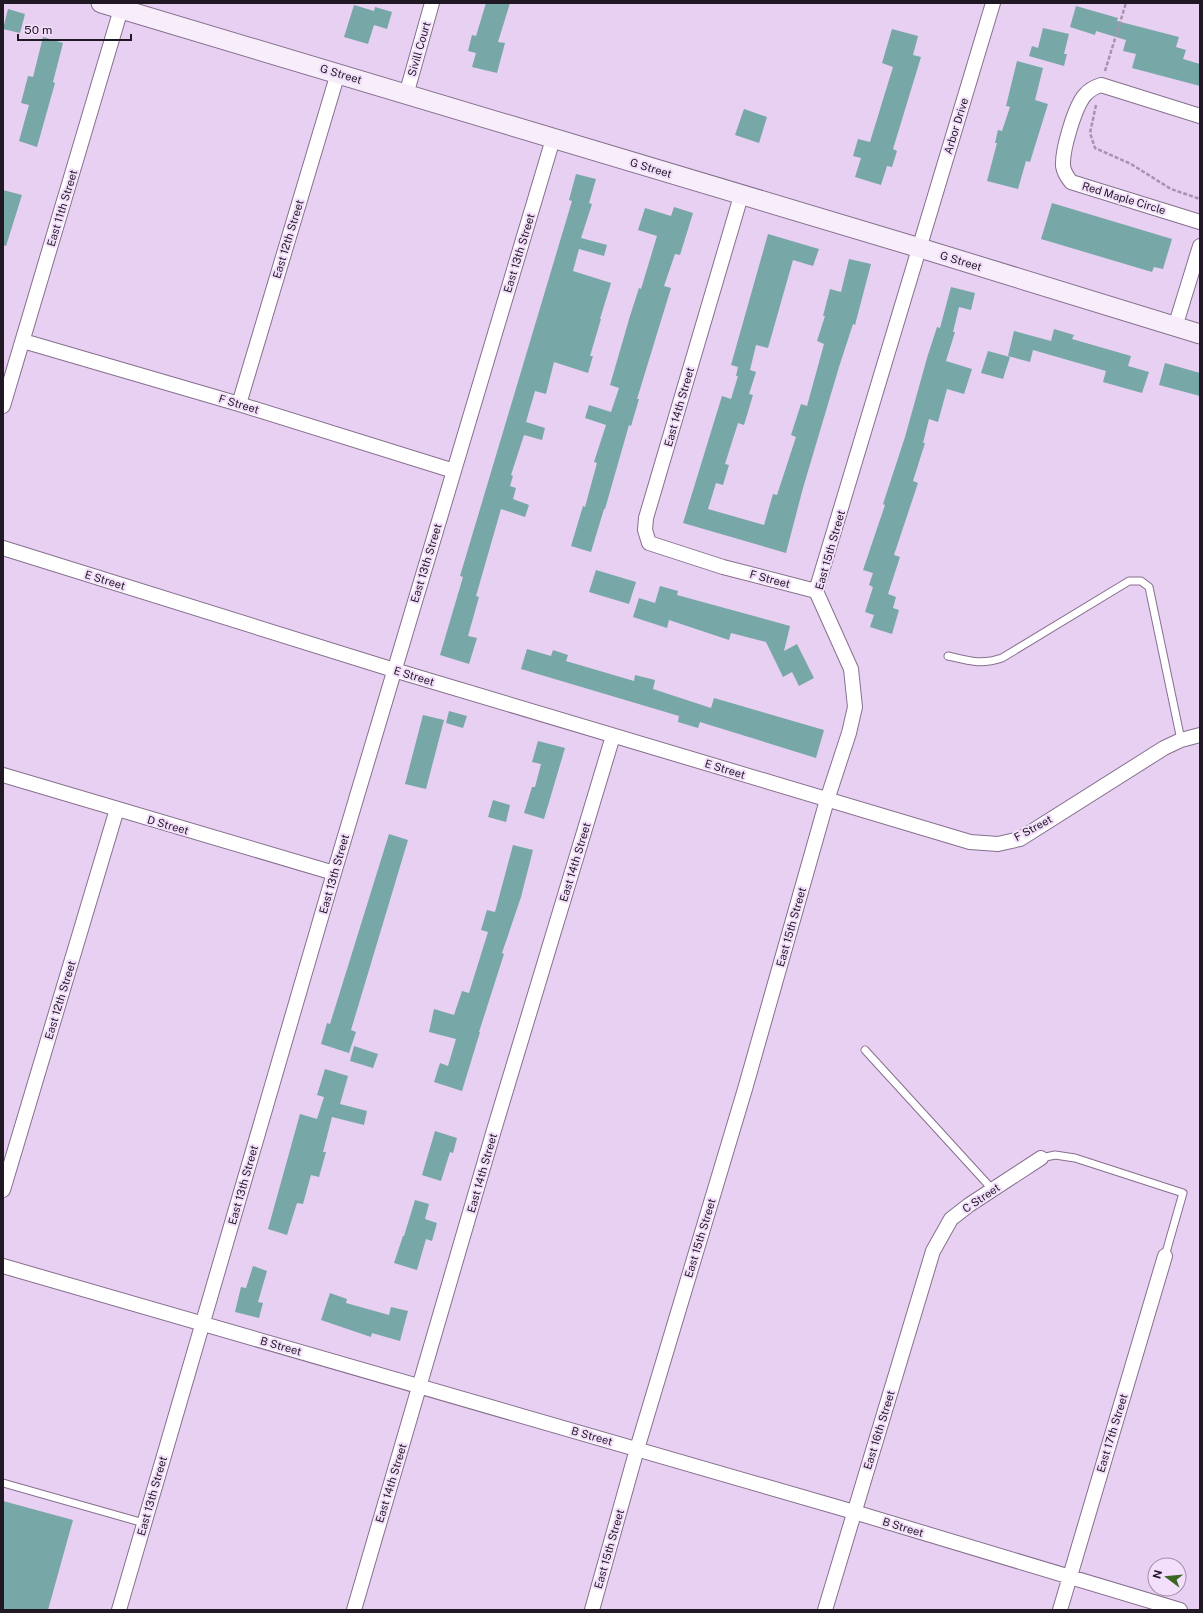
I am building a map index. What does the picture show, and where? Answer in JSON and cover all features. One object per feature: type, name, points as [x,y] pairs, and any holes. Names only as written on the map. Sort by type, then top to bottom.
[{"type":"main road","name":"G Street","points":[[101,3],[338,73],[741,196],[920,248],[1200,334]]},
{"type":"street","name":"Sivill Court","points":[[406,94],[432,3]]},
{"type":"street","name":"Arbor Drive","points":[[920,248],[993,3]]},
{"type":"street","name":"East 11th Street","points":[[3,406],[121,9]]},
{"type":"street","name":"East 12th Street","points":[[239,404],[338,73]]},
{"type":"street","points":[[1101,85],[1200,116]]},
{"type":"street","name":"Red Maple Circle","points":[[1101,85],[1085,95],[1077,110],[1064,152],[1063,166],[1065,175],[1072,182],[1200,222]]},
{"type":"street","name":"East 13th Street","points":[[119,1610],[334,873],[553,139]]},
{"type":"street","name":"East 14th Street","points":[[723,567],[649,543],[645,530],[646,518],[741,196]]},
{"type":"street","points":[[1175,327],[1200,246]]},
{"type":"street","name":"East 15th Street","points":[[592,1610],[636,1449],[745,1089],[828,800],[849,733],[855,707],[851,670],[816,591],[920,248]]},
{"type":"street","name":"F Street","points":[[22,341],[239,404],[454,471]]},
{"type":"street","name":"E Street","points":[[3,548],[394,670],[828,800]]},
{"type":"street","name":"F Street","points":[[723,567],[816,591]]},
{"type":"street","name":"F Street","points":[[828,800],[970,842],[998,844],[1020,839],[1164,748],[1180,740],[1200,735]]},
{"type":"street","name":"East 14th Street","points":[[354,1610],[494,1130],[614,736]]},
{"type":"street","name":"D Street","points":[[3,775],[334,873]]},
{"type":"street","name":"East 12th Street","points":[[3,1190],[117,810]]},
{"type":"street","name":"C Street","points":[[933,1250],[951,1219],[969,1205],[1041,1158]]},
{"type":"street","name":"East 16th Street","points":[[825,1610],[933,1250]]},
{"type":"street","name":"East 17th Street","points":[[1060,1610],[1165,1256]]},
{"type":"street","name":"B Street","points":[[3,1266],[854,1512],[1180,1610]]},
{"type":"lane","points":[[948,656],[979,663],[1002,658],[1129,581],[1141,580],[1149,587],[1180,740]]},
{"type":"lane","points":[[865,1050],[993,1190]]},
{"type":"lane","points":[[1041,1158],[1055,1155],[1075,1158],[1183,1193],[1165,1256]]},
{"type":"lane","points":[[3,1483],[144,1523]]},
{"type":"path","points":[[1126,3],[1101,85],[1090,133],[1095,148],[1131,164],[1171,189],[1200,199]]},
{"type":"building","points":[[486,3],[510,3],[498,42],[505,43],[497,73],[472,67],[476,53],[468,51],[472,35],[476,36]]},
{"type":"building","points":[[354,5],[374,11],[375,7],[392,12],[387,29],[374,25],[368,44],[344,37]]},
{"type":"building","points":[[1076,6],[1118,18],[1117,21],[1179,37],[1176,47],[1186,50],[1183,59],[1200,64],[1200,86],[1132,68],[1136,54],[1123,51],[1126,40],[1096,31],[1095,35],[1070,27]]},
{"type":"building","points":[[8,9],[25,14],[20,33],[3,29]]},
{"type":"building","points":[[1043,28],[1069,34],[1064,54],[1067,54],[1064,66],[1029,56],[1032,46],[1038,48]]},
{"type":"building","points":[[892,29],[918,36],[913,55],[921,57],[893,149],[897,151],[892,167],[887,166],[881,185],[855,177],[861,158],[853,156],[858,139],[870,142],[893,67],[882,63]]},
{"type":"building","points":[[43,37],[63,43],[53,82],[55,83],[37,147],[19,141],[29,105],[21,103],[28,76],[33,77]]},
{"type":"building","points":[[1017,61],[1043,68],[1035,100],[1048,104],[1030,162],[1026,161],[1018,189],[987,181],[997,143],[995,143],[998,130],[1002,131],[1010,107],[1006,106]]},
{"type":"building","points":[[744,109],[767,117],[759,143],[735,135]]},
{"type":"building","points":[[576,174],[596,179],[589,203],[592,204],[581,238],[607,245],[604,256],[579,249],[573,271],[611,283],[590,356],[593,356],[588,373],[554,362],[546,394],[535,391],[526,422],[545,428],[542,440],[524,435],[511,475],[513,476],[510,486],[516,488],[513,499],[529,505],[525,517],[501,509],[476,596],[479,597],[468,636],[477,638],[469,664],[440,655],[463,577],[460,576],[572,201],[569,200]]},
{"type":"building","points":[[3,190],[22,195],[6,246],[3,245]]},
{"type":"building","points":[[1052,203],[1172,239],[1163,269],[1154,267],[1152,272],[1041,239]]},
{"type":"building","points":[[674,207],[693,213],[680,255],[675,254],[664,286],[671,288],[637,399],[639,399],[631,426],[629,425],[591,552],[571,546],[583,506],[585,507],[597,463],[594,462],[606,425],[585,418],[589,405],[611,412],[619,388],[610,385],[630,316],[639,288],[641,289],[657,236],[638,230],[645,208],[671,216]]},
{"type":"building","points":[[768,234],[819,249],[813,266],[793,260],[768,348],[756,345],[750,370],[756,372],[749,394],[753,395],[744,425],[738,423],[725,464],[729,465],[723,485],[716,483],[708,509],[764,525],[773,494],[777,495],[796,437],[791,435],[801,404],[807,406],[824,344],[817,341],[825,316],[823,316],[830,289],[841,292],[849,259],[871,264],[855,325],[853,324],[839,367],[803,488],[786,553],[683,523],[722,396],[731,399],[738,376],[736,376],[738,367],[731,365]]},
{"type":"building","points":[[951,287],[975,293],[971,310],[959,307],[953,332],[955,332],[946,361],[972,369],[964,394],[947,389],[938,422],[929,419],[923,443],[925,443],[913,481],[918,483],[894,555],[900,557],[888,594],[896,597],[893,608],[899,610],[892,634],[870,627],[874,615],[865,612],[873,587],[869,585],[873,573],[863,570],[885,505],[883,504],[905,437],[927,358],[937,327],[940,328]]},
{"type":"building","points":[[1054,329],[1074,335],[1072,339],[1131,356],[1128,366],[1149,372],[1142,393],[1103,382],[1106,371],[1033,350],[1030,362],[1008,356],[1014,331],[1051,341]]},
{"type":"building","points":[[988,351],[1010,357],[1003,379],[981,373]]},
{"type":"building","points":[[1165,363],[1200,373],[1200,396],[1159,385]]},
{"type":"building","points":[[596,570],[636,582],[629,604],[589,592]]},
{"type":"building","points":[[660,586],[678,591],[677,595],[790,626],[784,651],[797,644],[814,678],[799,686],[792,672],[783,677],[766,642],[731,633],[729,640],[669,620],[667,628],[633,617],[639,598],[655,603]]},
{"type":"building","points":[[527,649],[551,656],[553,650],[568,655],[566,661],[634,681],[635,675],[655,680],[653,689],[711,708],[714,698],[824,730],[816,758],[700,722],[698,728],[678,722],[679,716],[521,669]]},
{"type":"building","points":[[449,711],[467,716],[463,728],[446,723]]},
{"type":"building","points":[[423,715],[444,720],[426,789],[405,784]]},
{"type":"building","points":[[538,741],[565,748],[544,819],[524,813],[532,787],[535,787],[541,764],[532,762]]},
{"type":"building","points":[[493,800],[510,805],[506,822],[488,817]]},
{"type":"building","points":[[389,834],[408,840],[351,1030],[356,1032],[349,1053],[321,1044],[327,1023],[330,1024]]},
{"type":"building","points":[[513,845],[533,850],[521,897],[502,953],[504,954],[462,1091],[434,1082],[440,1063],[448,1066],[456,1039],[429,1032],[434,1009],[454,1015],[462,991],[469,993],[488,932],[481,930],[487,910],[495,912]]},
{"type":"building","points":[[354,1046],[378,1054],[373,1068],[350,1061]]},
{"type":"building","points":[[325,1069],[348,1076],[340,1104],[367,1111],[364,1125],[332,1117],[323,1152],[326,1152],[319,1177],[311,1175],[303,1204],[297,1203],[287,1235],[268,1229],[300,1114],[317,1119],[324,1097],[317,1095]]},
{"type":"building","points":[[435,1131],[457,1138],[453,1153],[450,1152],[441,1181],[422,1175]]},
{"type":"building","points":[[415,1200],[429,1204],[425,1219],[437,1223],[432,1241],[426,1239],[417,1270],[394,1263]]},
{"type":"building","points":[[253,1266],[267,1271],[258,1302],[263,1303],[259,1318],[235,1312],[241,1287],[246,1288]]},
{"type":"building","points":[[330,1293],[347,1299],[346,1303],[389,1315],[391,1307],[408,1311],[400,1341],[372,1333],[371,1337],[321,1320]]},
{"type":"building","points":[[3,1501],[73,1520],[48,1610],[3,1610]]}]
